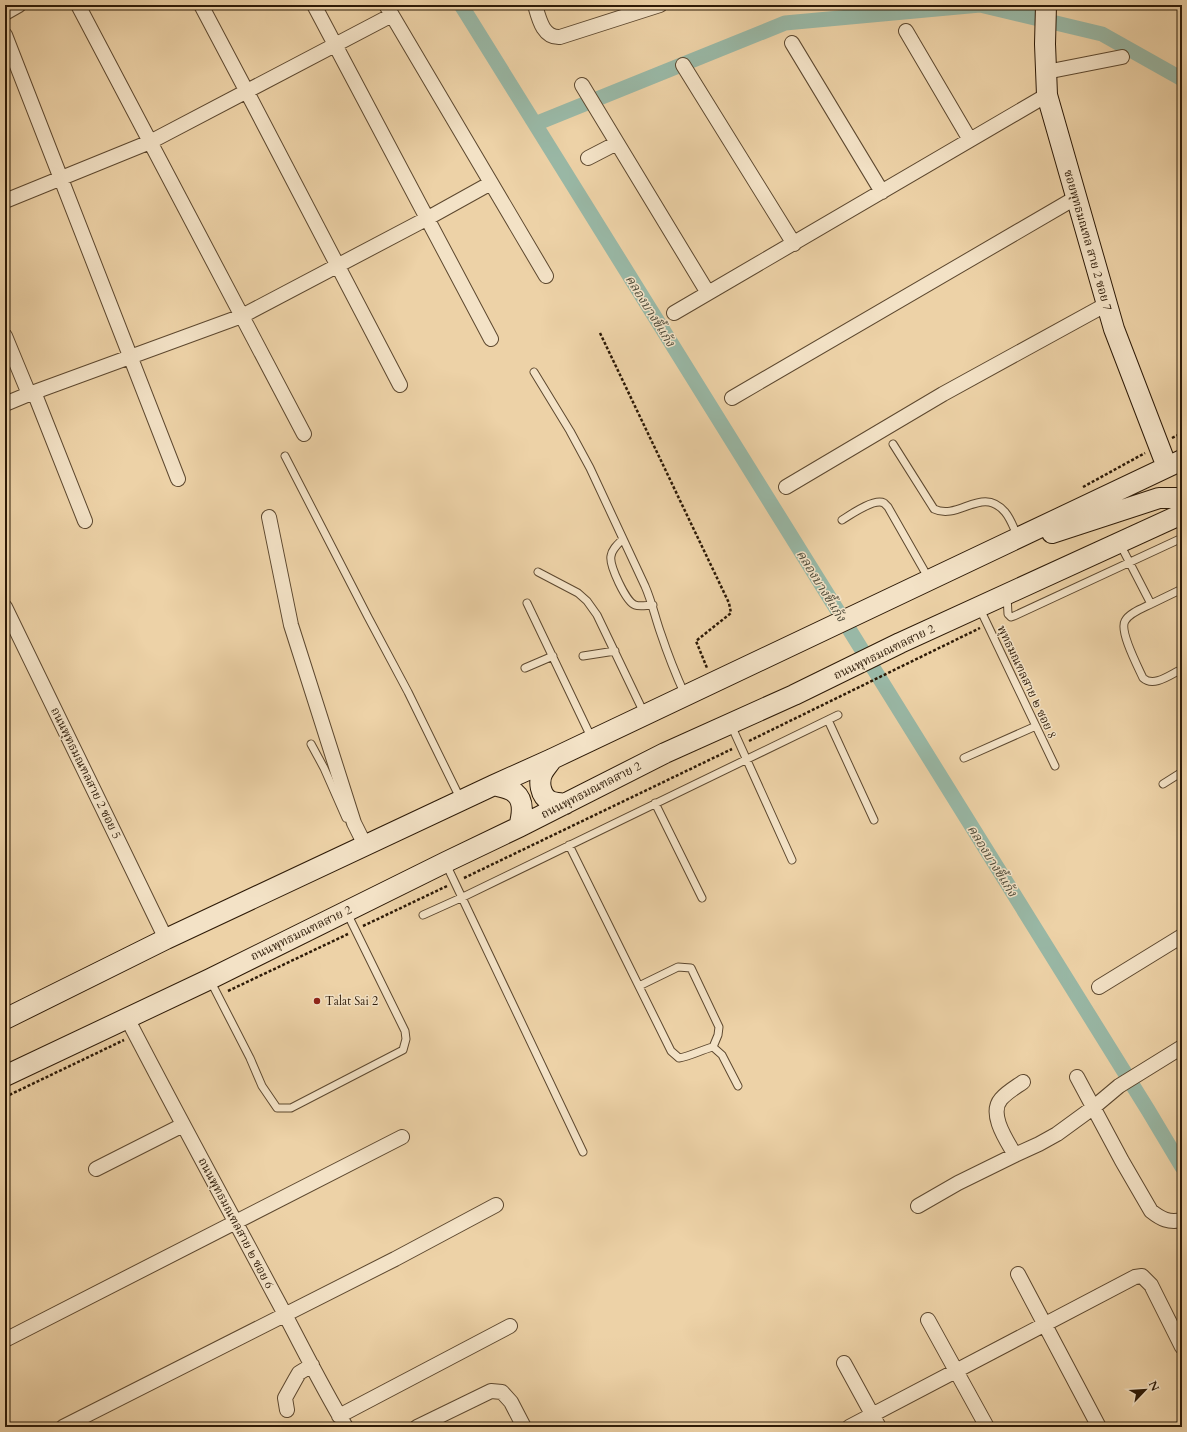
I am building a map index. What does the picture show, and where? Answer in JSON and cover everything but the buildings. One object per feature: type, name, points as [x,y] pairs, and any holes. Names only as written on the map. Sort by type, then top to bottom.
[{"type":"main road","name":"ซอยพุทธมณฑล สาย 2 ซอย 7","points":[[1046,9],[1044,44],[1047,95],[1107,304],[1117,336],[1177,465]]},
{"type":"main road","points":[[5,1019],[166,939],[461,800],[713,684],[1018,538],[1177,465]]},
{"type":"main road","points":[[973,560],[1159,498],[1182,498]]},
{"type":"main road","name":"ถนนพุทธมณฑลสาย 2","points":[[5,1076],[132,1026],[214,987],[346,911],[519,827],[665,753],[794,695],[900,643],[1182,514]]},
{"type":"main road","points":[[552,759],[542,774],[540,784],[543,794],[548,800],[554,803],[565,804]]},
{"type":"main road","points":[[494,785],[509,790],[515,793],[518,797],[521,804],[522,815],[519,827]]},
{"type":"street","points":[[5,13],[19,5]]},
{"type":"street","points":[[78,5],[304,434]]},
{"type":"street","points":[[201,5],[400,385]]},
{"type":"street","points":[[314,5],[491,338]]},
{"type":"street","points":[[535,5],[544,28],[549,35],[554,37],[560,37],[660,5]]},
{"type":"street","points":[[5,201],[150,142],[335,45],[389,10],[546,276]]},
{"type":"street","points":[[906,31],[970,140]]},
{"type":"street","points":[[5,34],[178,479]]},
{"type":"street","points":[[792,43],[882,192]]},
{"type":"street","points":[[1046,72],[1122,57]]},
{"type":"street","points":[[683,65],[794,244]]},
{"type":"street","points":[[582,85],[708,293]]},
{"type":"street","points":[[674,313],[1047,95]]},
{"type":"street","points":[[588,158],[617,143]]},
{"type":"street","points":[[5,404],[242,316],[491,183]]},
{"type":"street","points":[[732,398],[1077,198]]},
{"type":"street","points":[[786,486],[950,391],[1107,304]]},
{"type":"street","points":[[5,336],[32,393],[85,521]]},
{"type":"street","points":[[269,517],[291,625],[362,847]]},
{"type":"street","name":"ถนนพุทธมณฑลสาย 2 ซอย 5","points":[[5,607],[166,939]]},
{"type":"street","points":[[1099,987],[1182,936]]},
{"type":"street","name":"ถนนพุทธมณฑลสาย ๒ ซอย 6","points":[[132,1026],[183,1125],[343,1421]]},
{"type":"street","points":[[918,1206],[958,1183],[1057,1134],[1094,1107],[1119,1086],[1182,1047]]},
{"type":"street","points":[[1078,1077],[1122,1162],[1151,1211],[1167,1221],[1182,1220]]},
{"type":"street","points":[[1015,1155],[997,1118],[996,1107],[1000,1100],[1023,1082]]},
{"type":"street","points":[[96,1169],[183,1125]]},
{"type":"street","points":[[5,1340],[402,1137]]},
{"type":"street","points":[[63,1427],[395,1259],[496,1205]]},
{"type":"street","points":[[1018,1274],[1099,1427]]},
{"type":"street","points":[[849,1427],[1135,1277],[1142,1276],[1151,1285],[1182,1347]]},
{"type":"street","points":[[928,1320],[987,1427]]},
{"type":"street","points":[[343,1421],[510,1326]]},
{"type":"street","points":[[844,1362],[879,1427]]},
{"type":"street","points":[[287,1410],[285,1398],[299,1373],[312,1365]]},
{"type":"street","points":[[417,1427],[491,1391],[502,1392],[511,1402],[524,1427]]},
{"type":"lane","points":[[534,372],[570,430],[590,468],[653,605],[660,633],[674,671],[686,696]]},
{"type":"lane","points":[[893,444],[934,508],[940,511],[951,512],[980,501],[993,503],[1005,512],[1018,538]]},
{"type":"lane","points":[[285,456],[408,692],[461,800]]},
{"type":"lane","points":[[842,520],[872,503],[884,503],[888,507],[929,580]]},
{"type":"lane","points":[[1006,594],[1008,614],[1011,617],[1182,538]]},
{"type":"lane","points":[[623,539],[613,550],[611,556],[611,562],[618,581],[630,601],[634,604],[653,605]]},
{"type":"lane","points":[[1119,543],[1151,604]]},
{"type":"lane","points":[[538,572],[578,593],[587,601],[597,615],[645,715]]},
{"type":"lane","points":[[1182,589],[1151,604],[1129,617],[1124,622],[1123,631],[1142,678],[1146,681],[1153,682],[1182,669]]},
{"type":"lane","points":[[527,603],[593,740]]},
{"type":"lane","name":"พุทธมณฑลสาย ๒ ซอย 8","points":[[979,607],[1055,766]]},
{"type":"lane","points":[[583,656],[615,651]]},
{"type":"lane","points":[[526,668],[553,656]]},
{"type":"lane","points":[[423,916],[838,715]]},
{"type":"lane","points":[[828,720],[874,820]]},
{"type":"lane","points":[[730,723],[792,860]]},
{"type":"lane","points":[[964,758],[1036,726]]},
{"type":"lane","points":[[311,744],[362,847]]},
{"type":"lane","points":[[1163,784],[1182,772]]},
{"type":"lane","points":[[655,803],[702,898]]},
{"type":"lane","points":[[569,845],[671,1051],[679,1058],[687,1057],[704,1049],[713,1047]]},
{"type":"lane","points":[[446,862],[583,1152]]},
{"type":"lane","points":[[214,987],[250,1058],[262,1086],[277,1108],[291,1108],[403,1050],[406,1039],[405,1031],[346,911]]},
{"type":"lane","points":[[639,986],[678,968],[691,968],[719,1027],[718,1035],[713,1047]]},
{"type":"lane","points":[[713,1047],[722,1055],[738,1086]]},
{"type":"path","points":[[600,333],[729,603],[731,613],[696,641],[713,684]]},
{"type":"path","points":[[214,987],[356,930],[920,657]]},
{"type":"path","points":[[5,1097],[132,1026]]},
{"type":"waterway","name":"คลองบางขี้แก้ง","points":[[461,5],[1182,1167]]},
{"type":"waterway","points":[[535,124],[785,23],[980,5],[1102,34],[1182,79]]},
{"type":"place","name":"Talat Sai 2","points":[[317,1001]]}]
